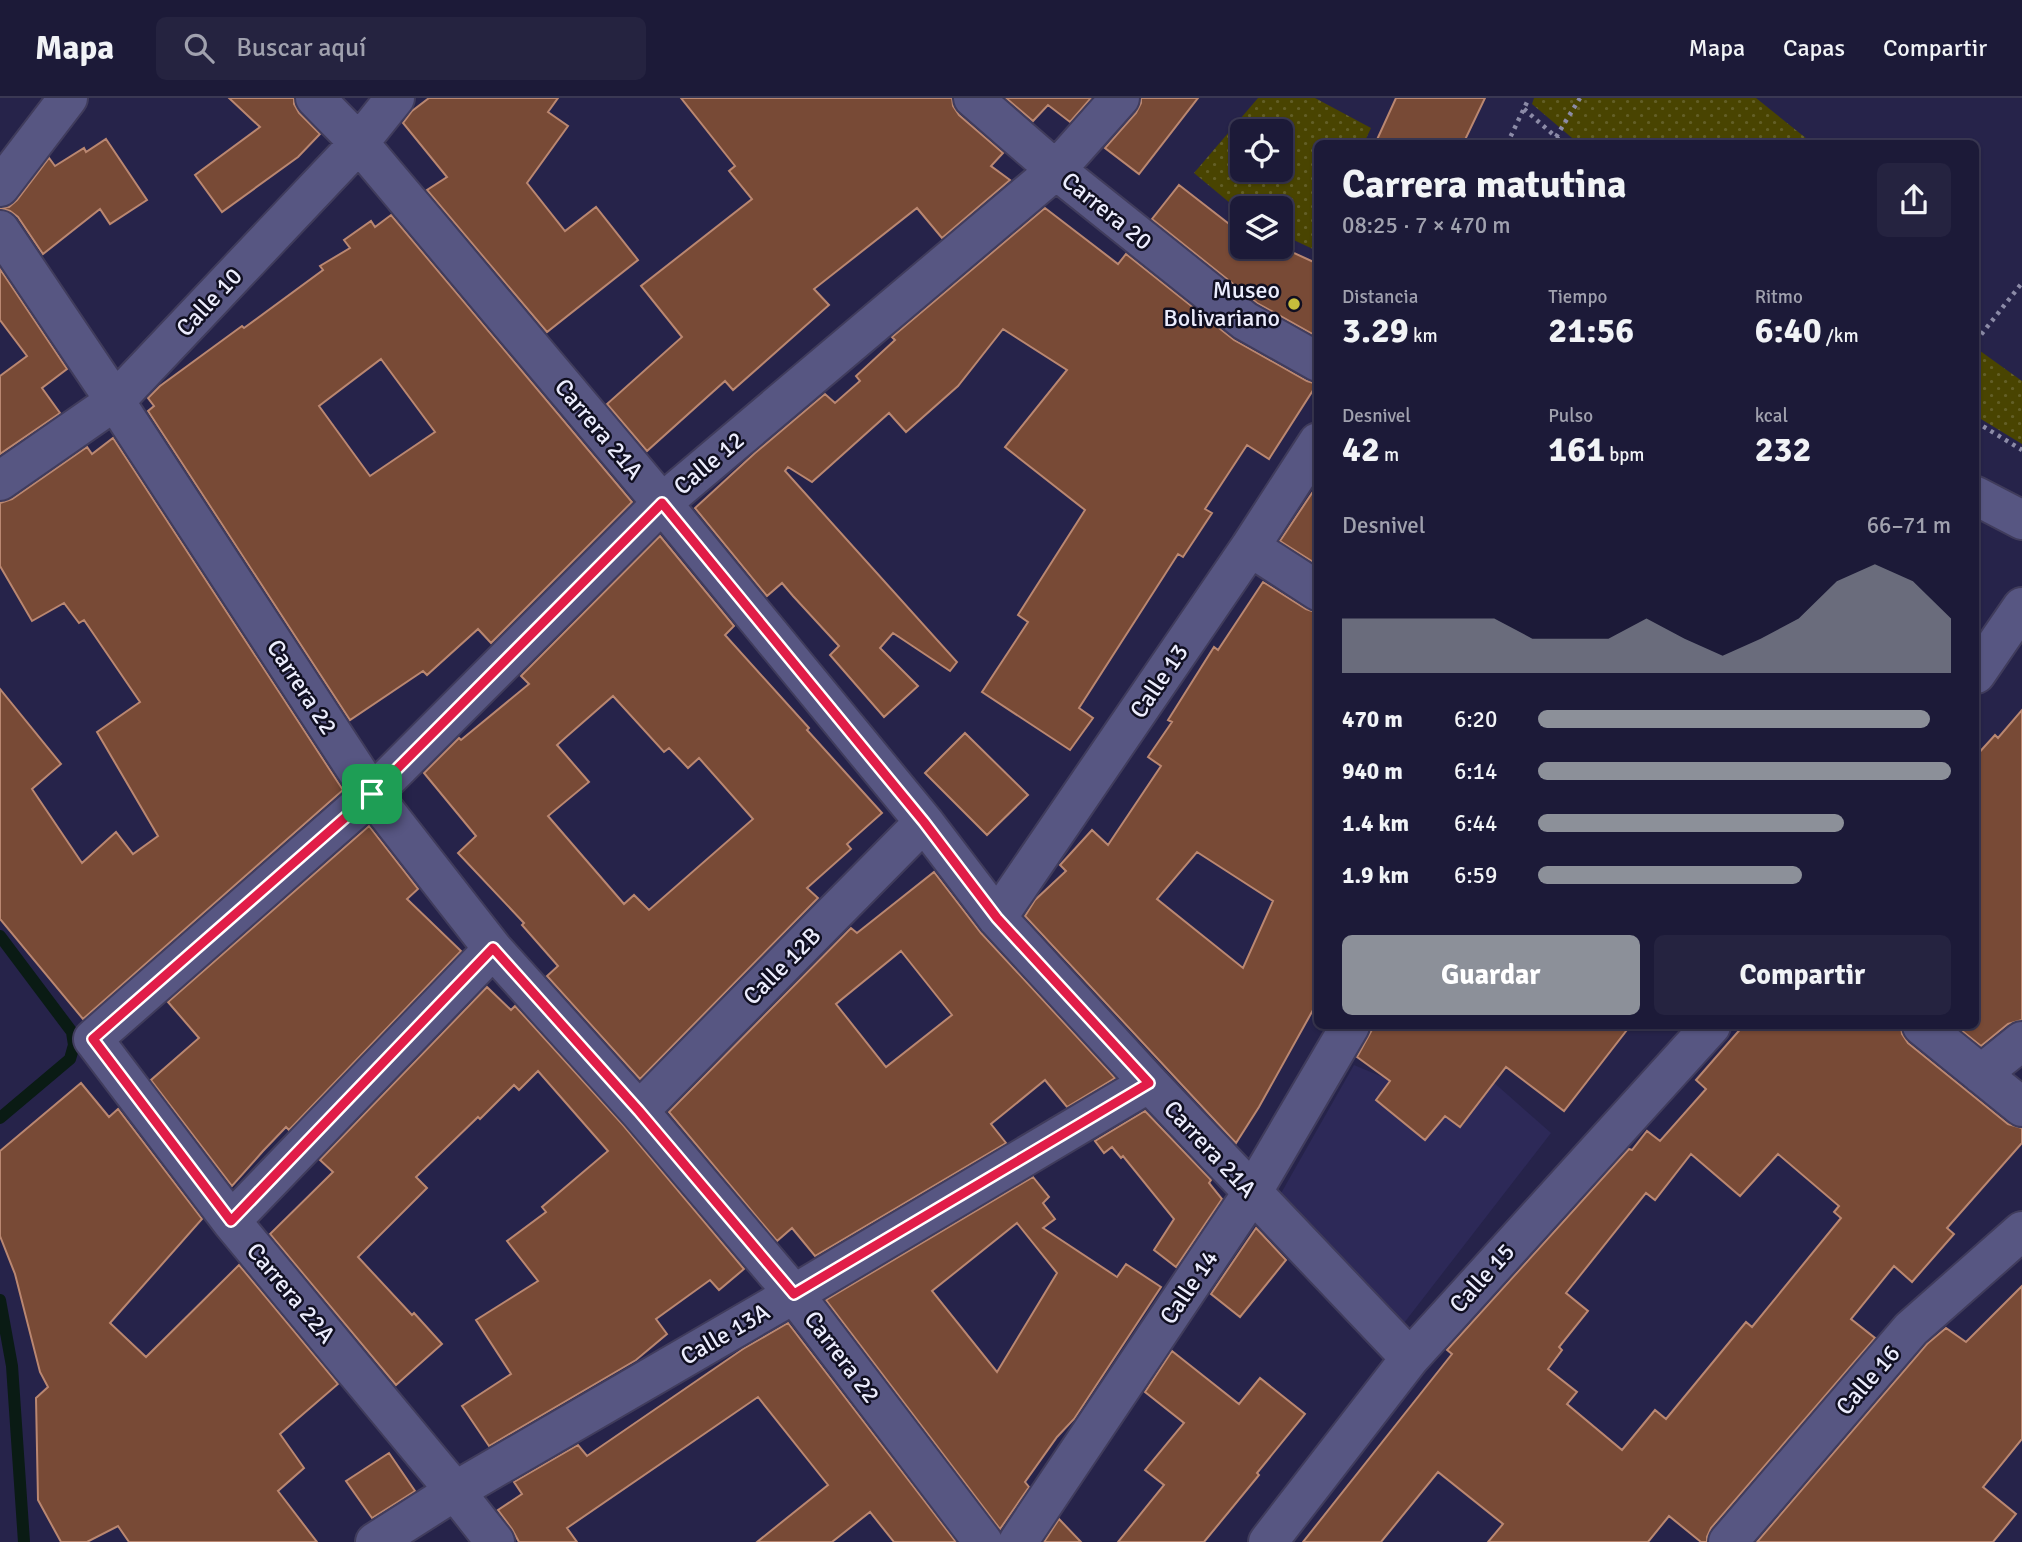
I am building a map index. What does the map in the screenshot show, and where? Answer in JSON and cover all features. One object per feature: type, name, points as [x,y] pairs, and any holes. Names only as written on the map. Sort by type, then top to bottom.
[{"type":"street","points":[[0,187],[68,98]]},
{"type":"street","name":"Carrera 21A","points":[[315,98],[359,143],[662,503],[924,822],[997,918],[1252,1193],[1410,1358]]},
{"type":"street","name":"Calle 10","points":[[0,481],[115,401],[359,143],[395,98]]},
{"type":"street","name":"Carrera 20","points":[[973,98],[1056,170],[1245,321],[1314,360]]},
{"type":"street","name":"Calle 12","points":[[93,1039],[372,794],[662,503],[1056,170],[1120,98]]},
{"type":"street","name":"Carrera 22","points":[[0,230],[372,794],[493,948],[639,1111],[794,1294],[983,1542]]},
{"type":"street","name":"Calle 13","points":[[997,918],[1250,547],[1314,448]]},
{"type":"street","points":[[1979,498],[2022,520]]},
{"type":"street","points":[[1250,547],[1314,588]]},
{"type":"street","points":[[1979,670],[2022,607]]},
{"type":"street","name":"Calle 12B","points":[[639,1111],[924,822]]},
{"type":"street","points":[[231,1221],[493,948]]},
{"type":"street","name":"Calle 14","points":[[1018,1542],[1252,1193],[1348,1029]]},
{"type":"street","name":"Calle 15","points":[[1268,1542],[1410,1358],[1708,1029]]},
{"type":"street","points":[[1927,1029],[2022,1107]]},
{"type":"street","name":"Carrera 22A","points":[[93,1039],[231,1221],[495,1542]]},
{"type":"street","points":[[1982,1074],[2022,1041]]},
{"type":"street","name":"Calle 13A","points":[[375,1542],[455,1491],[1149,1083]]},
{"type":"street","name":"Calle 16","points":[[1728,1542],[1912,1329],[2022,1231]]},
{"type":"path","points":[[1509,140],[1529,98]]},
{"type":"path","points":[[1556,137],[1580,98]]},
{"type":"path","points":[[1524,109],[1559,140]]},
{"type":"path","points":[[1979,337],[2022,283]]},
{"type":"path","points":[[1979,424],[2022,450]]},
{"type":"shaded area","points":[[1258,98],[1315,98],[1371,128],[1365,140],[1314,140],[1314,250],[1293,240],[1293,196],[1230,196],[1230,203],[1194,173],[1230,131],[1230,182],[1293,182],[1293,119],[1240,119]]},
{"type":"shaded area","points":[[1534,98],[1756,98],[1808,140],[1574,140],[1532,104]]},
{"type":"shaded area","points":[[1979,350],[2022,381],[2022,444],[1979,418]]},
{"type":"shaded area","points":[[1429,1029],[1433,1029],[1551,1133],[1404,1323],[1276,1202],[1354,1065],[1385,1078]]},
{"type":"building","points":[[229,98],[294,98],[299,113],[320,134],[298,157],[222,212],[195,175],[260,127]]},
{"type":"building","points":[[429,98],[558,98],[548,112],[568,126],[527,183],[565,231],[596,207],[638,260],[547,332],[427,190],[447,177],[403,123],[412,111]]},
{"type":"building","points":[[681,98],[952,98],[953,106],[959,115],[1003,153],[991,166],[1010,180],[942,238],[917,208],[814,289],[829,305],[733,390],[725,381],[647,451],[607,404],[682,337],[641,286],[752,199],[729,171],[735,166]]},
{"type":"building","points":[[1006,98],[1091,98],[1070,122],[1048,105],[1033,121]]},
{"type":"building","points":[[1141,98],[1198,98],[1139,174],[1105,148],[1136,113]]},
{"type":"building","points":[[1396,98],[1485,98],[1465,140],[1377,140]]},
{"type":"building","points":[[106,139],[147,200],[110,224],[100,209],[43,254],[18,217],[0,208],[9,207],[17,200],[49,158],[55,166],[84,148],[86,152]]},
{"type":"building","points":[[1179,185],[1230,225],[1230,259],[1293,259],[1293,253],[1314,262],[1314,335],[1257,303],[1152,219]]},
{"type":"building","points":[[1045,208],[1118,264],[1126,254],[1234,340],[1314,383],[1314,389],[1269,459],[1247,445],[1205,509],[1212,513],[1183,557],[1178,554],[1079,708],[1093,718],[1070,750],[982,692],[1028,622],[1018,615],[1085,510],[1005,447],[1067,370],[1003,329],[958,386],[906,432],[889,413],[812,482],[788,467],[785,471],[957,662],[950,671],[893,633],[880,648],[918,686],[884,717],[830,655],[839,646],[782,583],[767,596],[695,508],[825,394],[835,403],[860,381],[856,376],[895,340],[892,337]]},
{"type":"building","points":[[391,215],[632,502],[491,643],[478,629],[427,675],[423,671],[350,720],[148,411],[154,406],[148,398],[160,386],[242,326],[244,328],[323,270],[320,266],[350,248],[344,240],[371,221],[375,227]],"holes":[[[381,359],[435,432],[370,476],[319,406]]]},
{"type":"building","points":[[0,269],[67,369],[42,388],[60,413],[0,454],[0,376],[27,356],[0,320]]},
{"type":"building","points":[[113,438],[343,790],[83,1019],[0,919],[0,689],[61,764],[32,789],[82,863],[116,832],[133,854],[158,836],[97,732],[140,702],[84,620],[79,623],[64,603],[32,621],[0,566],[0,503],[12,499],[87,447],[92,454]]},
{"type":"building","points":[[1314,490],[1314,562],[1280,541]]},
{"type":"building","points":[[660,536],[734,626],[725,635],[882,813],[847,844],[851,849],[807,888],[818,898],[640,1079],[547,976],[558,966],[522,925],[524,923],[458,853],[476,836],[424,773],[459,738],[461,740],[529,684],[521,676]],"holes":[[[613,696],[664,752],[669,748],[688,768],[699,758],[753,819],[649,910],[634,895],[624,904],[548,816],[589,782],[557,745]]]},
{"type":"building","points":[[1263,582],[1314,612],[1314,1008],[1236,1143],[1025,916],[1035,900],[1066,871],[1060,865],[1092,830],[1108,845],[1161,766],[1148,757],[1172,722],[1168,720],[1214,647],[1218,650]],"holes":[[[1197,852],[1273,901],[1243,968],[1157,899]]]},
{"type":"building","points":[[2022,710],[2022,1020],[2008,1024],[1981,1046],[1960,1029],[1979,1029],[1979,753],[1995,735],[1998,738]]},
{"type":"building","points":[[965,733],[1028,795],[987,835],[925,773]]},
{"type":"building","points":[[369,826],[418,889],[407,899],[461,951],[289,1130],[286,1127],[232,1186],[151,1080],[199,1038],[168,1002]]},
{"type":"building","points":[[934,872],[981,933],[1115,1078],[1067,1107],[1045,1080],[991,1124],[1006,1143],[815,1256],[792,1228],[777,1241],[669,1112],[851,928],[857,933]],"holes":[[[901,951],[952,1015],[886,1067],[836,1004]]]},
{"type":"building","points":[[487,987],[511,1010],[515,1006],[623,1125],[744,1269],[719,1290],[710,1280],[656,1319],[667,1334],[636,1360],[489,1446],[462,1406],[511,1374],[476,1320],[538,1281],[507,1241],[546,1212],[542,1207],[608,1151],[538,1071],[519,1090],[514,1085],[416,1177],[427,1188],[358,1257],[442,1344],[396,1385],[270,1234],[333,1172],[320,1160]]},
{"type":"building","points":[[1372,1029],[1628,1029],[1564,1111],[1506,1067],[1460,1127],[1445,1116],[1425,1140],[1376,1100],[1390,1081],[1357,1057]]},
{"type":"building","points":[[1740,1029],[1901,1029],[1908,1043],[2008,1124],[2022,1128],[2022,1143],[1947,1228],[1954,1234],[1912,1282],[1894,1266],[1851,1319],[1875,1338],[1711,1528],[1707,1542],[1701,1542],[1669,1516],[1648,1542],[1488,1542],[1503,1524],[1438,1472],[1381,1542],[1303,1542],[1452,1354],[1447,1350],[1629,1149],[1632,1150],[1647,1131],[1660,1141],[1706,1089],[1696,1080]],"holes":[[[1691,1154],[1740,1196],[1778,1154],[1839,1206],[1834,1212],[1841,1218],[1752,1327],[1746,1322],[1666,1419],[1655,1410],[1622,1450],[1567,1404],[1577,1392],[1548,1369],[1562,1350],[1559,1347],[1588,1311],[1566,1293],[1646,1193],[1655,1200]]]},
{"type":"building","points":[[81,1083],[109,1117],[118,1109],[202,1219],[110,1323],[146,1357],[239,1265],[338,1384],[280,1434],[304,1468],[278,1491],[317,1542],[129,1542],[118,1526],[87,1542],[61,1542],[38,1500],[36,1398],[48,1387],[40,1372],[15,1274],[0,1236],[0,1151]]},
{"type":"building","points":[[1145,1111],[1211,1180],[1209,1183],[1222,1199],[1176,1267],[1154,1250],[1174,1219],[1123,1156],[1121,1158],[1112,1147],[1104,1153],[1095,1141]]},
{"type":"building","points":[[1033,1177],[1049,1197],[1043,1203],[1055,1219],[1043,1228],[1117,1277],[1126,1264],[1161,1287],[1074,1419],[1057,1437],[1025,1482],[1029,1487],[1000,1529],[826,1300]],"holes":[[[1017,1223],[1057,1273],[997,1372],[932,1291]]]},
{"type":"building","points":[[1256,1228],[1286,1260],[1240,1317],[1211,1294]]},
{"type":"building","points":[[2022,1286],[2022,1439],[1983,1487],[2016,1514],[1993,1542],[1757,1542],[1927,1344],[1946,1328],[1966,1342]]},
{"type":"building","points":[[788,1323],[956,1542],[894,1542],[870,1512],[832,1542],[757,1542],[828,1485],[758,1397],[567,1528],[577,1542],[519,1542],[498,1510],[522,1494],[514,1482],[578,1445],[587,1456],[743,1349]]},
{"type":"building","points":[[1172,1351],[1239,1404],[1260,1378],[1305,1414],[1204,1542],[1118,1542],[1164,1485],[1145,1470],[1184,1423],[1145,1392]]},
{"type":"building","points":[[389,1453],[415,1491],[372,1518],[346,1481]]},
{"type":"building","points":[[1059,1519],[1081,1542],[1044,1542]]},
{"type":"waterway","points":[[0,936],[72,1032],[74,1045],[70,1059],[0,1118]]},
{"type":"waterway","points":[[0,1300],[12,1366],[24,1542]]},
{"type":"place","name":"Museo Bolivariano","points":[[1294,304]]},
{"type":"route","points":[[662,503],[924,822],[997,918],[1149,1083],[794,1294],[639,1111],[493,948],[231,1221],[93,1039],[372,794],[662,503]]}]
